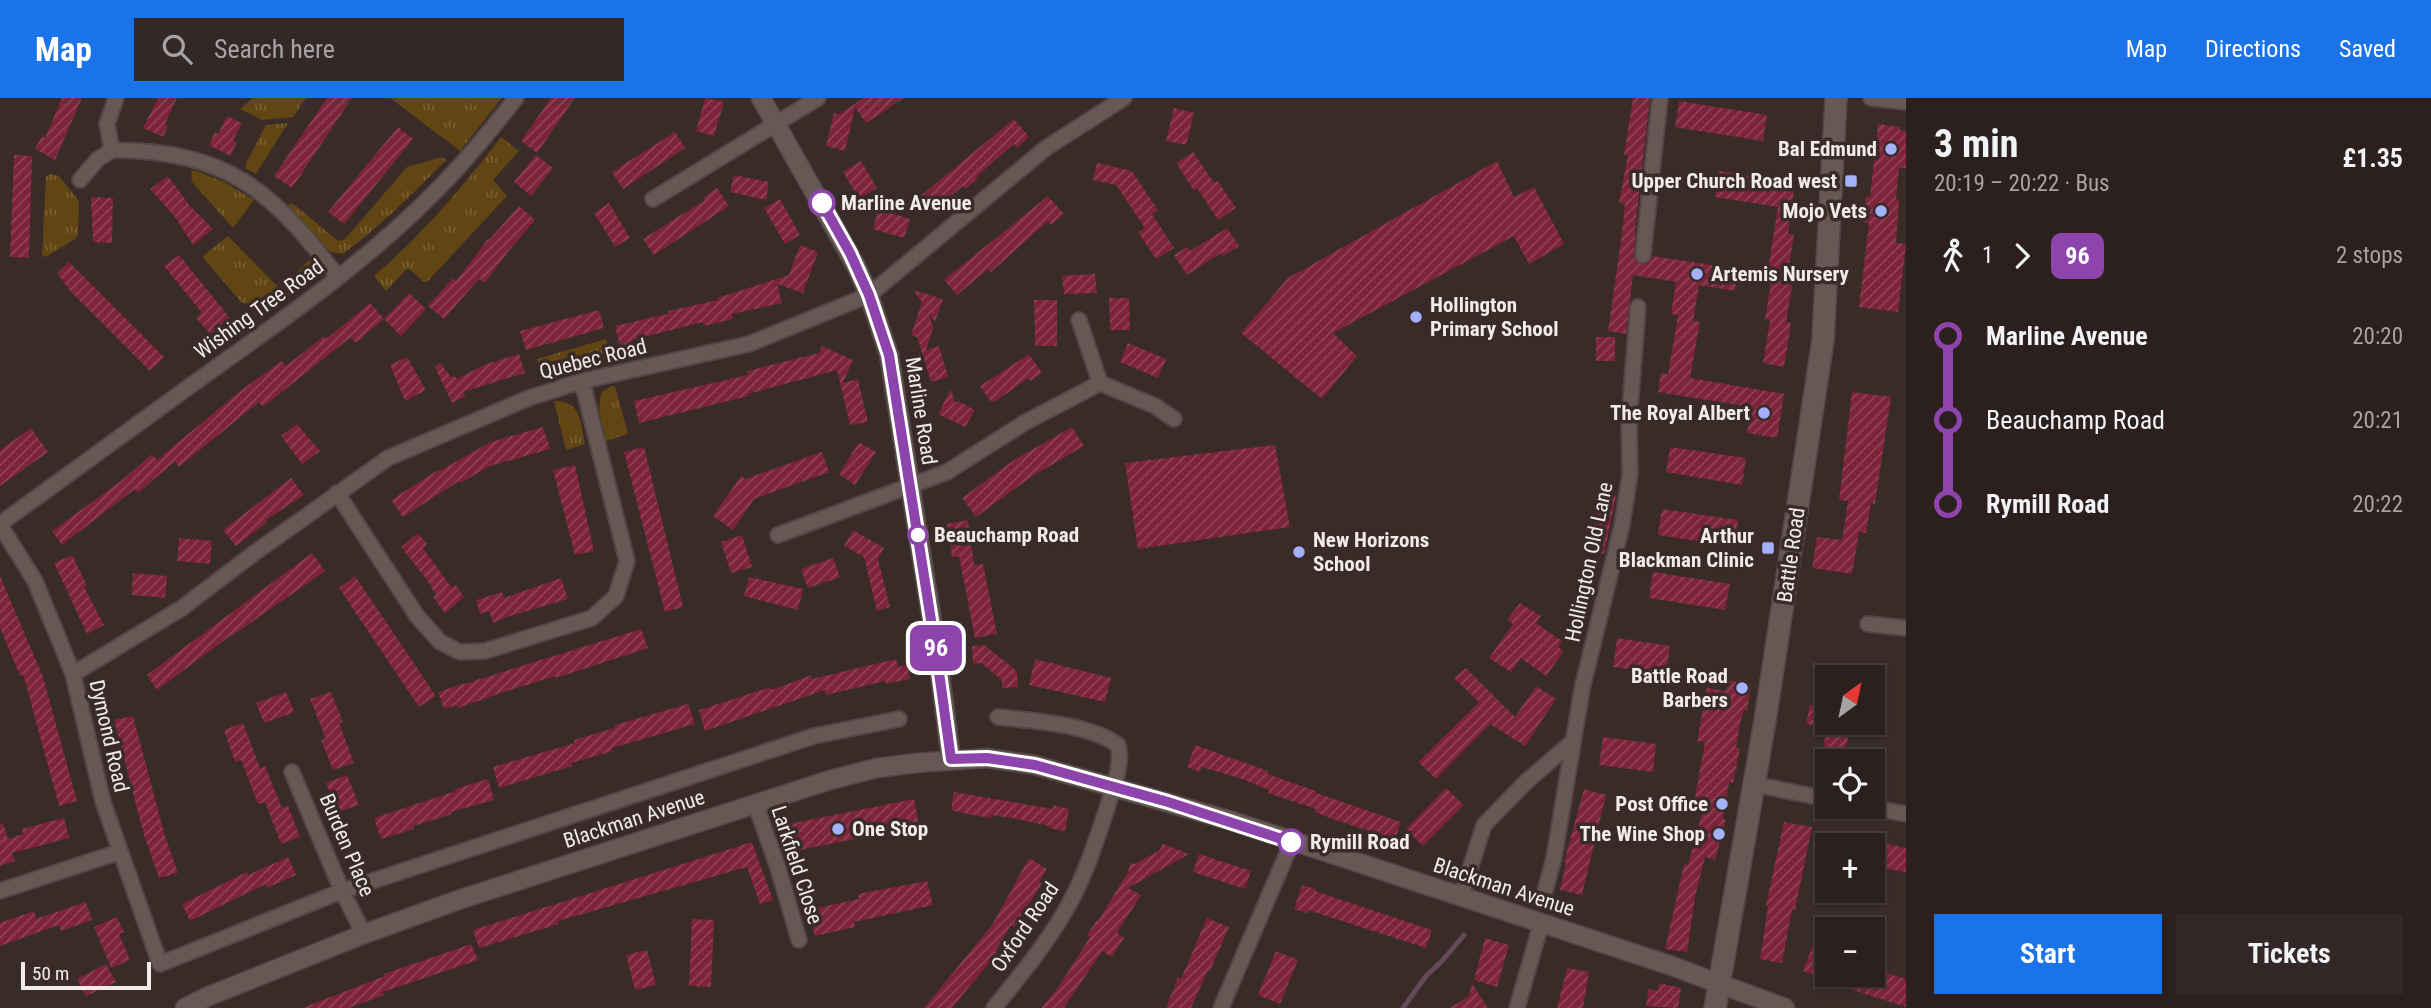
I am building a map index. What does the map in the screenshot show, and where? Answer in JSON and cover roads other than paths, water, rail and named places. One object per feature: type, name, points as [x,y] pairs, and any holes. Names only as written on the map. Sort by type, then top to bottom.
[{"type":"main road","name":"Battle Road","points":[[1715,1008],[1779,636],[1823,340],[1836,98]]},
{"type":"street","points":[[112,150],[107,124],[117,98]]},
{"type":"street","name":"Wishing Tree Road","points":[[0,524],[290,315],[394,231],[469,156],[516,98]]},
{"type":"street","name":"Marline Road","points":[[761,98],[843,240],[869,295],[889,355],[951,759]]},
{"type":"street","points":[[653,199],[818,98]]},
{"type":"street","points":[[1643,255],[1660,98]]},
{"type":"street","points":[[1871,98],[1906,102]]},
{"type":"street","name":"Quebec Road","points":[[73,674],[182,608],[388,458],[495,411],[582,381],[749,344],[869,295],[1045,148],[1116,100]]},
{"type":"street","points":[[80,180],[98,159],[112,150],[167,153],[213,165],[236,176],[281,208],[338,277]]},
{"type":"street","name":"Hollington Old Lane","points":[[1545,891],[1554,858],[1582,689],[1622,525],[1630,474],[1629,420],[1638,307]]},
{"type":"street","points":[[1079,320],[1100,383],[1155,406],[1174,419]]},
{"type":"street","points":[[337,493],[417,616],[440,642],[460,652],[485,651],[592,618],[616,596],[627,561],[582,381]]},
{"type":"street","points":[[778,535],[947,472],[1024,423],[1100,383]]},
{"type":"street","name":"Dymond Road","points":[[0,524],[34,581],[73,674],[103,802],[160,964]]},
{"type":"street","points":[[1868,624],[1906,628]]},
{"type":"street","points":[[998,717],[1070,727],[1107,737],[1118,745],[1120,755],[1113,786]]},
{"type":"street","name":"Blackman Avenue","points":[[160,964],[342,891],[814,736],[899,719]]},
{"type":"street","points":[[1461,897],[1484,825],[1526,782],[1572,742]]},
{"type":"street","name":"Blackman Avenue","points":[[185,1008],[364,934],[461,899],[755,803],[877,768],[951,759],[987,758],[1035,765],[1232,821],[1657,961],[1785,1008]]},
{"type":"street","name":"Burden Place","points":[[292,772],[342,891],[364,934]]},
{"type":"street","points":[[1753,784],[1815,797]]},
{"type":"street","name":"Oxford Road","points":[[994,1008],[1041,948],[1065,912],[1084,873],[1113,786]]},
{"type":"street","name":"Larkfield Close","points":[[755,803],[799,940]]},
{"type":"street","points":[[1885,810],[1906,814]]},
{"type":"street","points":[[1222,1008],[1292,842]]},
{"type":"street","points":[[0,891],[119,852]]},
{"type":"street","points":[[1517,1008],[1541,924]]},
{"type":"waterway","points":[[1403,1008],[1426,976],[1464,935]]},
{"type":"place","name":"Bal Edmund","points":[[1891,149]]},
{"type":"place","name":"Upper Church Road west","points":[[1851,181]]},
{"type":"place","name":"Marline Avenue","points":[[822,203]]},
{"type":"place","name":"Mojo Vets","points":[[1881,211]]},
{"type":"place","name":"Artemis Nursery","points":[[1697,274]]},
{"type":"place","name":"Hollington Primary School","points":[[1416,317]]},
{"type":"place","name":"The Royal Albert","points":[[1764,413]]},
{"type":"place","name":"Beauchamp Road","points":[[918,535]]},
{"type":"place","name":"Arthur Blackman Clinic","points":[[1768,548]]},
{"type":"place","name":"New Horizons School","points":[[1299,552]]},
{"type":"place","name":"Battle Road Barbers","points":[[1742,688]]},
{"type":"place","name":"Post Office","points":[[1722,804]]},
{"type":"place","name":"One Stop","points":[[838,829]]},
{"type":"place","name":"The Wine Shop","points":[[1719,834]]},
{"type":"place","name":"Rymill Road","points":[[1291,842]]}]
